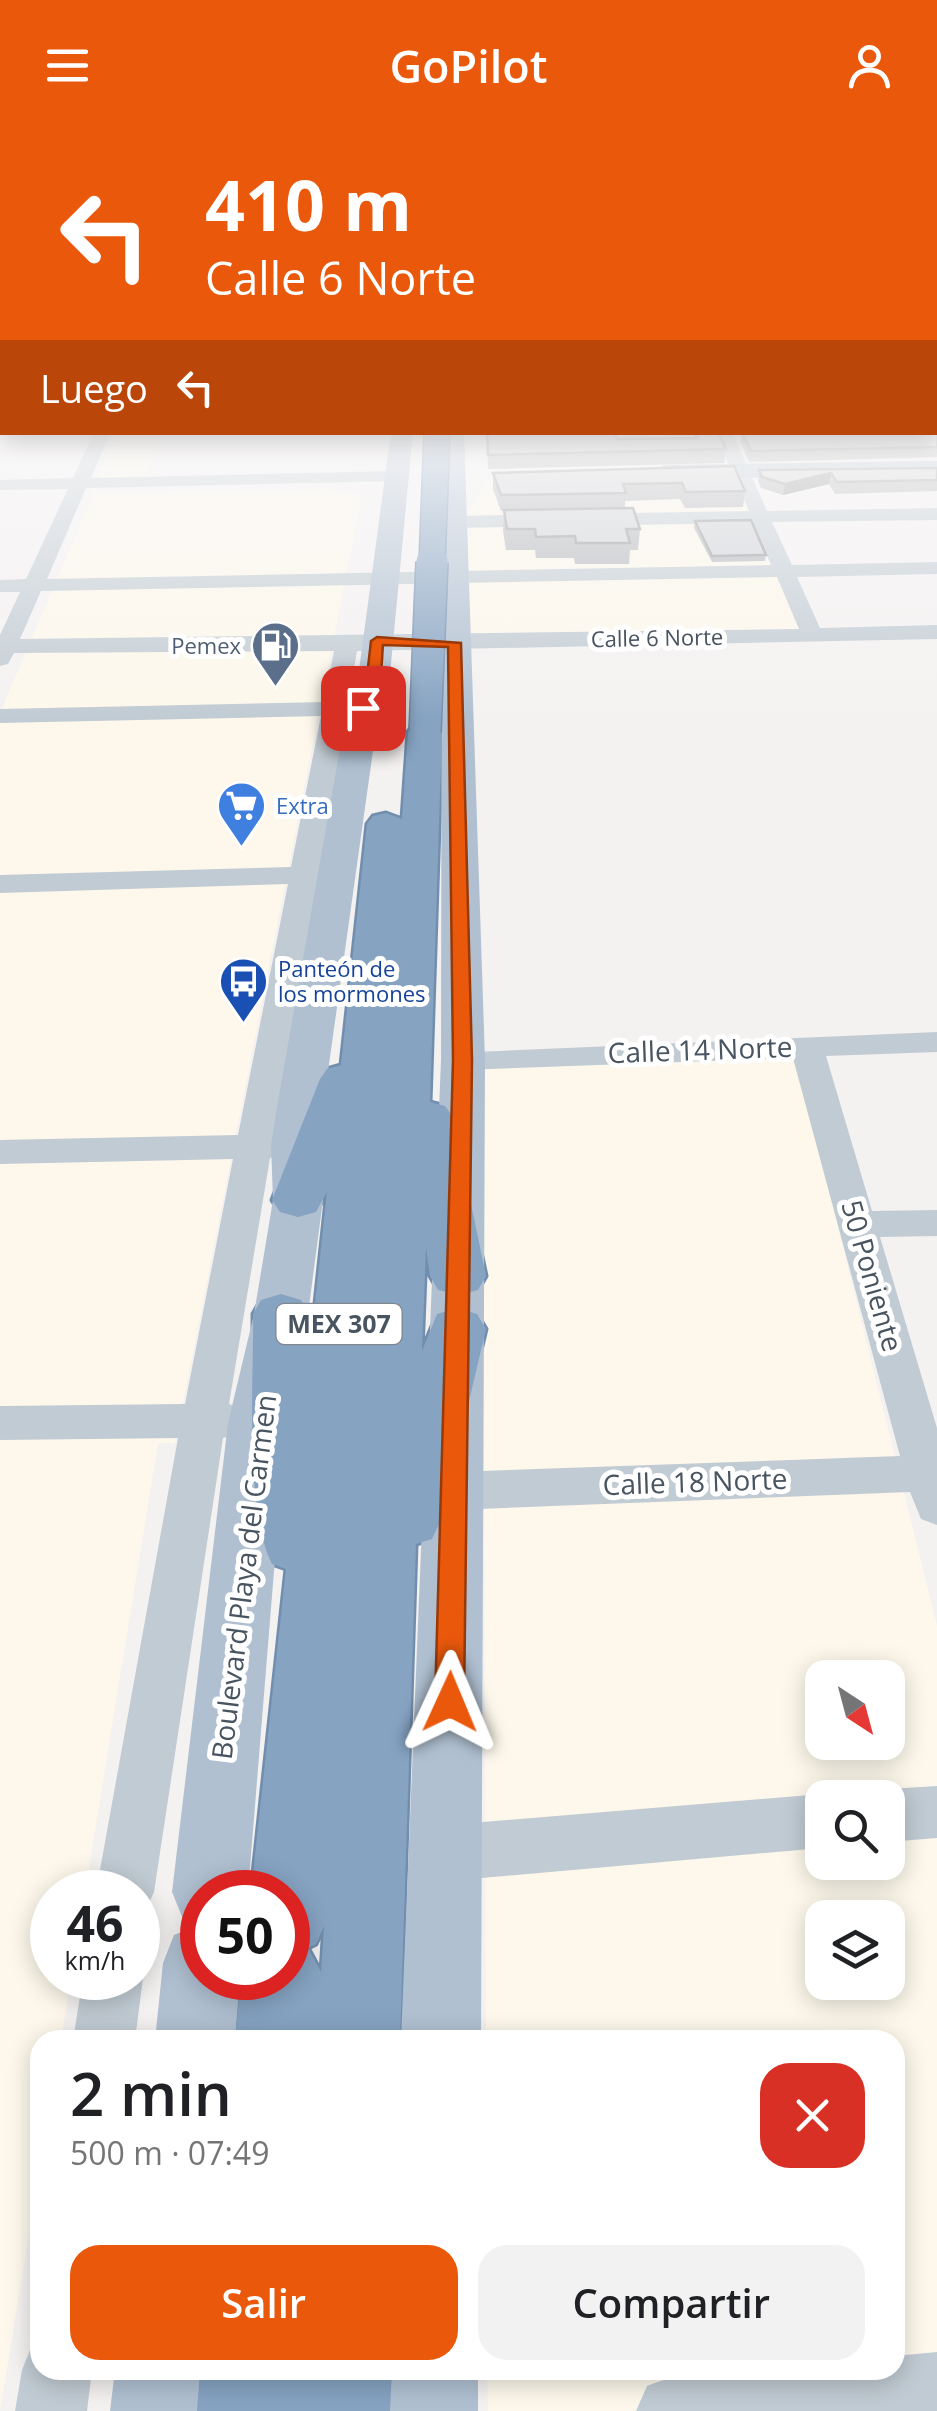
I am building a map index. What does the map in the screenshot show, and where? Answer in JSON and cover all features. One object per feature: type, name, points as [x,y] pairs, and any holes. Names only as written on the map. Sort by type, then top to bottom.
[{"type":"highway","name":"MEX 307","points":[[359,2030],[414,1034],[373,721],[407,507]]},
{"type":"highway","name":"MEX 307","points":[[373,721],[420,507]]},
{"type":"highway","name":"MEX 307","points":[[292,1870],[308,1670],[414,1034]]},
{"type":"highway","points":[[298,1200],[414,1034]]},
{"type":"highway","points":[[380,1629],[457,1302]]},
{"type":"highway","points":[[281,1314],[286,1457],[308,1670]]},
{"type":"highway","points":[[278,2030],[280,2000]]},
{"type":"highway","points":[[246,2411],[248,2380]]},
{"type":"highway","points":[[341,2411],[343,2380]]},
{"type":"main road","name":"Boulevard Playa del Carmen","points":[[212,1870],[257,1423],[281,1314],[298,1200],[276,1146],[335,792],[373,721],[373,685],[362,641],[385,579],[393,507]]},
{"type":"main road","points":[[441,2030],[457,1302],[414,1034],[455,643],[453,507]]},
{"type":"main road","points":[[453,520],[466,507]]},
{"type":"main road","points":[[196,2030],[199,2000]]},
{"type":"main road","points":[[157,2411],[160,2380]]},
{"type":"main road","points":[[430,2411],[432,2380]]},
{"type":"street","points":[[2,650],[69,507]]},
{"type":"street","points":[[757,507],[812,634]]},
{"type":"street","points":[[453,520],[937,514]]},
{"type":"street","points":[[0,586],[937,568]]},
{"type":"street","name":"Calle 6 Norte","points":[[2,650],[937,632]]},
{"type":"street","points":[[0,716],[373,721]]},
{"type":"street","points":[[0,884],[323,875]]},
{"type":"street","name":"Calle 14 Norte","points":[[414,1034],[806,1045],[937,1042]]},
{"type":"street","name":"50 Poniente","points":[[806,1045],[934,1484]]},
{"type":"street","points":[[0,1152],[276,1146],[204,1419],[130,1870]]},
{"type":"street","points":[[857,1224],[937,1223]]},
{"type":"street","points":[[0,1423],[204,1419],[257,1423]]},
{"type":"street","name":"Calle 18 Norte","points":[[454,1490],[934,1484]]},
{"type":"street","points":[[905,1815],[937,1812]]},
{"type":"street","points":[[447,1852],[805,1822]]},
{"type":"street","points":[[105,2030],[110,2000]]},
{"type":"street","points":[[51,2411],[56,2380]]},
{"type":"street","points":[[672,2411],[937,2388]]},
{"type":"shaded area","points":[[87,507],[360,507],[175,1443],[158,1443],[89,1870],[30,1870],[30,2000],[67,2000],[63,2030],[30,2030],[30,2228],[0,2411],[0,713]]},
{"type":"shaded area","points":[[471,507],[750,507],[806,633],[469,640],[467,514]]},
{"type":"shaded area","points":[[793,1046],[937,1626],[937,2411],[488,2411],[487,2380],[905,2380],[905,2030],[486,2030],[483,1058]]},
{"type":"building","points":[[633,508],[640,529],[626,529],[630,543],[576,543],[575,536],[536,537],[535,529],[507,529],[504,510]]},
{"type":"building","points":[[751,520],[766,555],[712,556],[695,521]]},
{"type":"place","name":"Pemex","points":[[276,688]]},
{"type":"place","name":"Extra","points":[[241,848]]},
{"type":"place","name":"Panteón de los mormones","points":[[243,1024]]},
{"type":"route","points":[[363,708],[373,685],[377,641],[455,643],[462,1060],[450,1702]]}]
